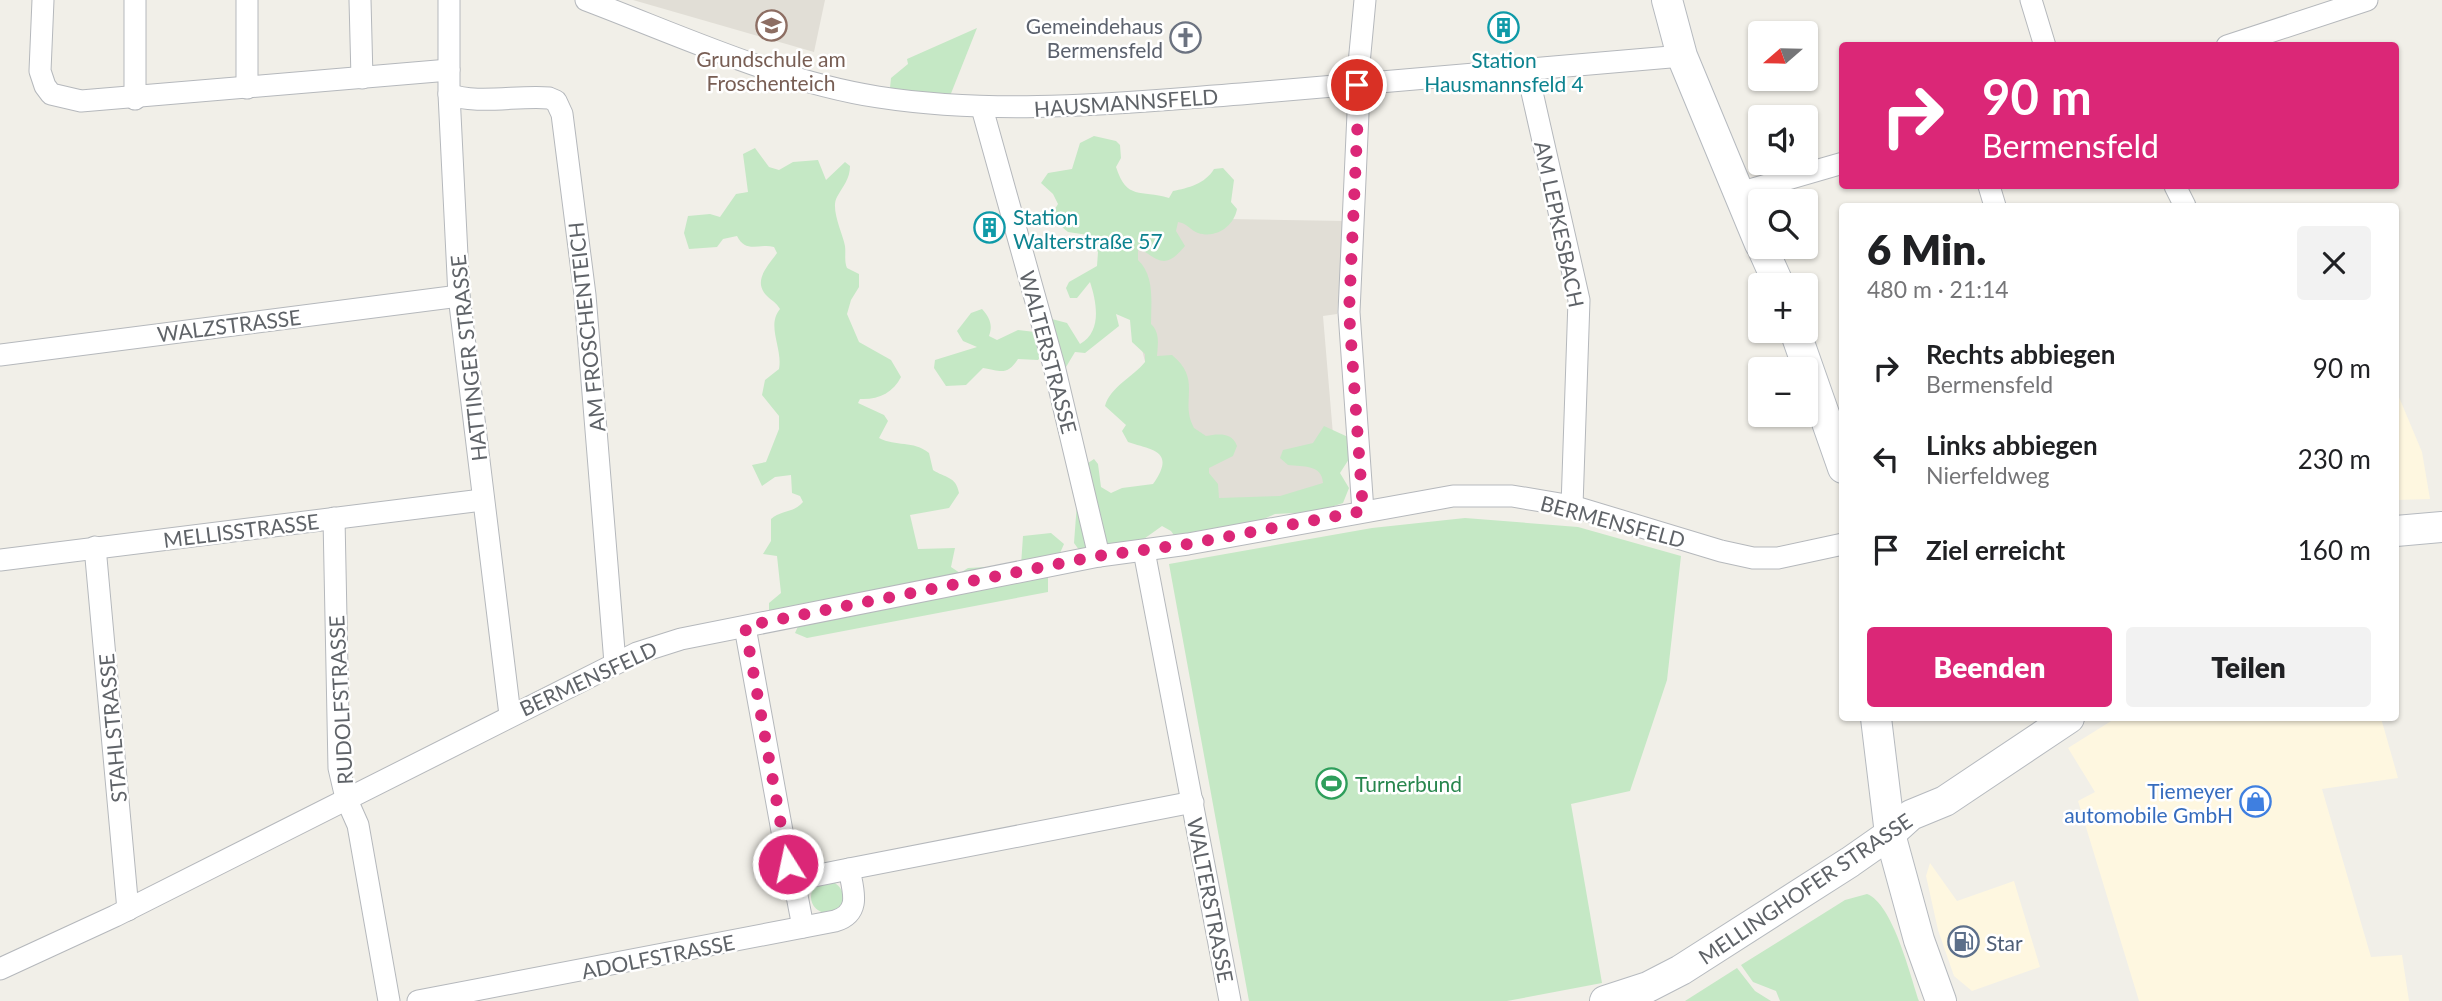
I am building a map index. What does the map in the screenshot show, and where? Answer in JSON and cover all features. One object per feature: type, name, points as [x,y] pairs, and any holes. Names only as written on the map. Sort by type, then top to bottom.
[{"type":"street","points":[[43,0],[40,71],[48,92],[81,102],[449,70]]},
{"type":"street","points":[[135,0],[135,99]]},
{"type":"street","points":[[247,0],[247,88]]},
{"type":"street","points":[[360,0],[362,78]]},
{"type":"street","name":"HATTINGER STRASSE","points":[[449,0],[449,94],[459,296],[510,715]]},
{"type":"street","name":"HAUSMANNSFELD","points":[[586,0],[805,80],[877,96],[982,108],[1072,107],[1682,56]]},
{"type":"street","points":[[1363,511],[1349,312],[1357,85],[1365,0]]},
{"type":"street","points":[[1667,0],[1682,56],[1748,215]]},
{"type":"street","points":[[2031,0],[2044,42]]},
{"type":"street","points":[[2239,42],[2367,0]]},
{"type":"street","name":"AM LEPKESBACH","points":[[1527,70],[1579,300],[1572,506]]},
{"type":"street","name":"AM FROSCHENTEICH","points":[[449,94],[470,99],[499,96],[549,98],[556,101],[562,114],[585,295],[615,663]]},
{"type":"street","name":"WALTERSTRASSE","points":[[982,108],[1056,376],[1098,556]]},
{"type":"street","points":[[1739,193],[1839,164]]},
{"type":"street","name":"WALZSTRASSE","points":[[0,355],[459,296]]},
{"type":"street","points":[[1798,343],[1839,457]]},
{"type":"street","name":"BERMENSFELD","points":[[0,969],[128,910],[346,797],[615,663],[659,644],[1098,556],[1144,551],[1430,498],[1512,496],[1572,506],[1721,551],[1754,558],[1778,558],[1839,545]]},
{"type":"street","name":"MELLISSTRASSE","points":[[0,559],[482,500]]},
{"type":"street","name":"RUDOLFSTRASSE","points":[[334,519],[339,768],[346,797],[358,825],[389,1001]]},
{"type":"street","points":[[2399,531],[2442,527]]},
{"type":"street","name":"STAHLSTRASSE","points":[[96,547],[128,910]]},
{"type":"street","name":"WALTERSTRASSE","points":[[1144,551],[1230,1001]]},
{"type":"street","points":[[745,626],[788,864],[794,880],[803,927]]},
{"type":"street","points":[[1876,721],[1890,834],[1912,918],[1941,1001]]},
{"type":"street","name":"MELLINGHOFER STRASSE","points":[[1605,1001],[1652,994],[1681,970],[1890,834],[1911,815],[1945,801],[2065,721]]},
{"type":"street","points":[[794,880],[1193,802]]},
{"type":"street","name":"ADOLFSTRASSE","points":[[418,1001],[523,992],[835,921],[849,914],[855,901],[849,869]]},
{"type":"shaded area","name":"Grundschule am Froschenteich","points":[[633,0],[825,0],[814,52]]},
{"type":"shaded area","points":[[1109,217],[1345,221],[1337,314],[1323,316],[1337,482],[1334,494],[1184,518]]},
{"type":"shaded area","points":[[2399,397],[2422,452],[2430,499],[2399,500]]},
{"type":"shaded area","points":[[2111,721],[2382,721],[2398,778],[2322,789],[2371,957],[2402,955],[2409,1001],[2139,1001],[2078,801],[2095,792],[2068,748]]},
{"type":"shaded area","points":[[1930,863],[1957,901],[2014,881],[2040,967],[1972,991],[1954,976],[1938,930],[1926,876]]},
{"type":"green space","points":[[977,28],[950,96],[890,88],[891,78],[908,64],[907,59]]},
{"type":"green space","points":[[1094,136],[1116,141],[1120,145],[1121,158],[1116,167],[1125,185],[1136,192],[1169,198],[1173,191],[1201,182],[1214,169],[1223,168],[1234,180],[1231,202],[1237,209],[1232,221],[1223,230],[1211,234],[1198,233],[1178,222],[1176,231],[1185,246],[1167,261],[1157,259],[1138,247],[1138,260],[1150,281],[1151,324],[1157,334],[1157,356],[1172,355],[1186,373],[1189,382],[1190,418],[1194,428],[1206,436],[1228,436],[1237,446],[1233,456],[1209,468],[1209,473],[1218,484],[1219,498],[1280,496],[1323,483],[1322,477],[1315,469],[1288,465],[1280,458],[1283,450],[1313,443],[1324,426],[1348,437],[1349,459],[1340,473],[1349,488],[1343,503],[1316,512],[1275,514],[1257,522],[1176,538],[1162,526],[1134,546],[1082,554],[1074,543],[1077,503],[1072,492],[1073,473],[1094,459],[1098,464],[1101,487],[1111,493],[1122,488],[1153,484],[1162,464],[1158,453],[1128,442],[1122,431],[1126,425],[1105,406],[1112,393],[1145,362],[1145,354],[1132,342],[1130,320],[1116,314],[1119,326],[1085,353],[1075,352],[1063,372],[1042,355],[1038,360],[1018,359],[1003,371],[983,368],[966,385],[946,386],[934,368],[935,360],[977,347],[963,341],[957,331],[971,313],[982,309],[990,322],[989,336],[997,340],[1018,330],[1035,332],[1048,318],[1067,323],[1080,344],[1092,332],[1096,308],[1090,282],[1077,298],[1070,298],[1066,288],[1069,282],[1097,266],[1098,252],[1088,235],[1068,232],[1050,217],[1058,204],[1053,194],[1041,183],[1048,173],[1072,169],[1080,143]]},
{"type":"green space","points":[[755,148],[769,167],[779,170],[793,162],[818,160],[826,180],[845,162],[850,166],[847,179],[835,202],[847,268],[859,274],[859,287],[847,314],[859,342],[891,360],[901,377],[894,387],[884,394],[860,399],[858,403],[884,415],[888,421],[879,438],[923,449],[929,453],[933,470],[953,480],[958,487],[959,493],[949,508],[910,515],[918,549],[955,548],[951,567],[960,573],[968,568],[1021,565],[1023,536],[1051,533],[1064,544],[1060,553],[1042,562],[1048,578],[1048,592],[807,638],[795,633],[806,609],[803,603],[794,608],[769,612],[769,603],[781,593],[777,556],[763,554],[771,541],[771,519],[803,502],[800,496],[792,493],[791,475],[775,477],[762,486],[752,465],[766,462],[779,429],[779,416],[762,395],[765,380],[779,369],[780,361],[774,323],[780,309],[767,296],[761,285],[766,268],[777,253],[774,247],[744,245],[737,236],[723,239],[717,247],[689,249],[684,233],[688,216],[710,214],[720,217],[736,194],[748,192],[743,154]]},
{"type":"green space","points":[[1465,518],[1578,527],[1681,556],[1667,680],[1630,791],[1571,804],[1602,983],[1507,1001],[1249,1001],[1169,564],[1372,528]]},
{"type":"green space","points":[[827,881],[838,886],[843,897],[838,908],[827,913],[816,908],[811,897],[816,886]]},
{"type":"green space","points":[[1867,894],[1876,900],[1893,925],[1919,1001],[1780,1001],[1776,991],[1753,982],[1741,965],[1845,900]]},
{"type":"green space","points":[[1737,968],[1755,991],[1771,1001],[1685,1001]]},
{"type":"place","name":"Grundschule am Froschenteich","points":[[771,26]]},
{"type":"place","name":"Station Hausmannsfeld 4","points":[[1504,27]]},
{"type":"place","name":"Gemeindehaus Bermensfeld","points":[[1186,37]]},
{"type":"place","name":"Station Walterstraße 57","points":[[990,228]]},
{"type":"place","name":"Turnerbund","points":[[1332,783]]},
{"type":"place","name":"Tiemeyer automobile GmbH","points":[[2256,802]]},
{"type":"place","name":"Star","points":[[1963,942]]},
{"type":"route","points":[[788,864],[745,626],[1098,556],[1188,544],[1363,511],[1349,312],[1357,85]]}]
